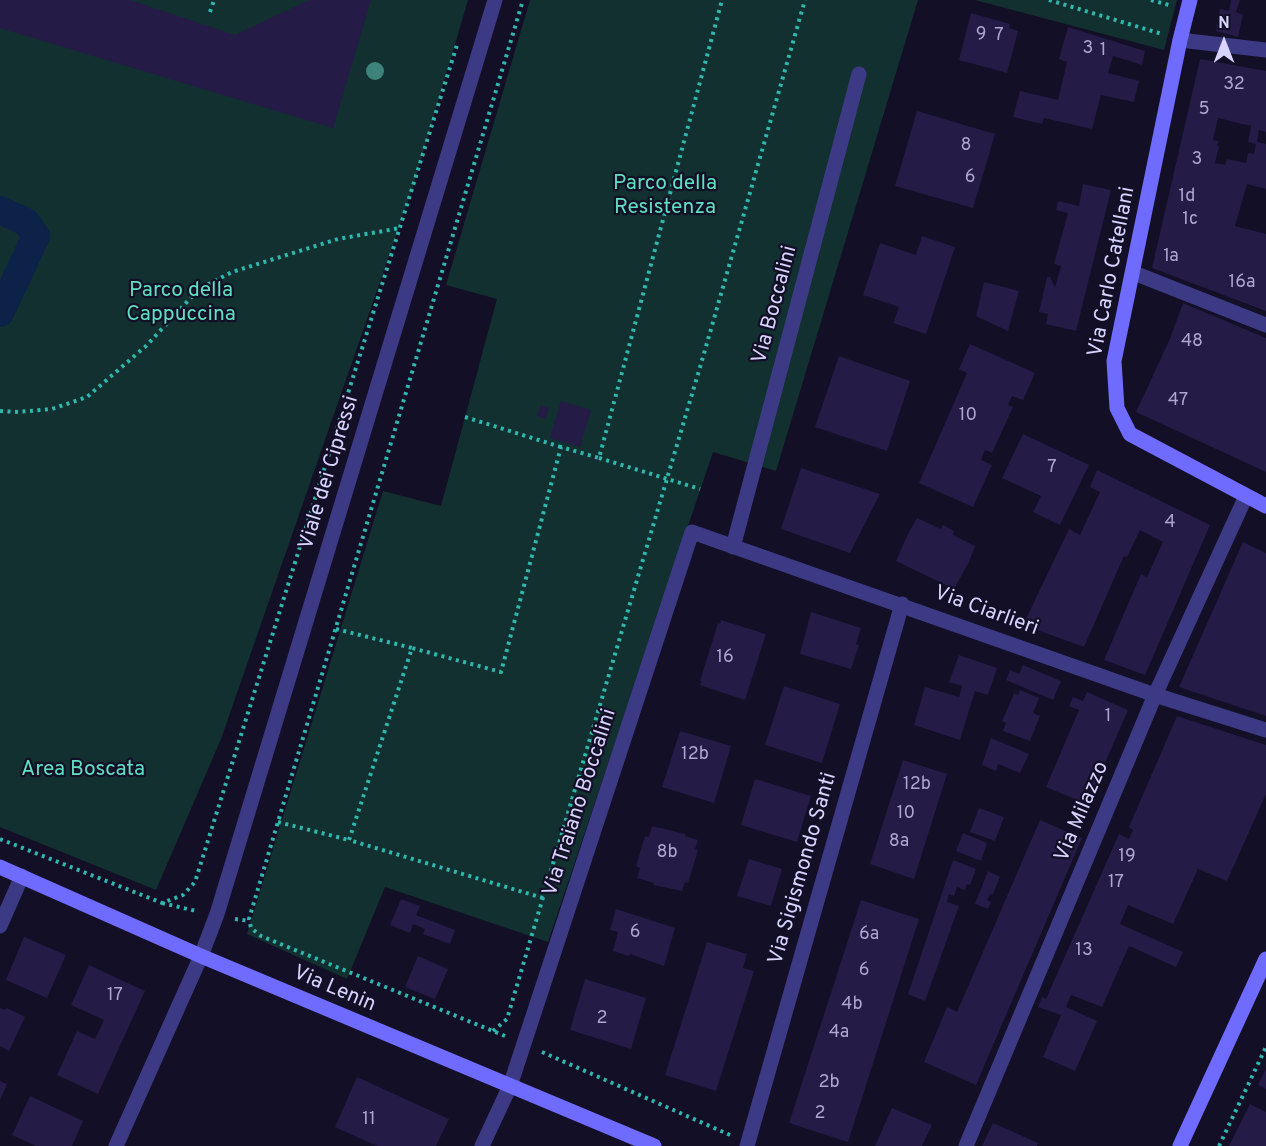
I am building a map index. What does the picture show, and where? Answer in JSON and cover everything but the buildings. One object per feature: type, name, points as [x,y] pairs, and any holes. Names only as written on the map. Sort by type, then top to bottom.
[{"type":"street","name":"Viale dei Cipressi","points":[[116,1146],[201,956],[217,914],[495,0]]},
{"type":"street","name":"Via Carlo Catellani","points":[[1190,0],[1114,361],[1117,408],[1130,435],[1266,506]]},
{"type":"street","points":[[1180,40],[1266,50]]},
{"type":"street","name":"Via Boccalini","points":[[733,547],[859,74]]},
{"type":"street","points":[[1134,273],[1266,325]]},
{"type":"street","name":"Via Milazzo","points":[[966,1146],[1155,695],[1246,496]]},
{"type":"street","name":"Via Ciarlieri","points":[[692,532],[902,604],[1155,695],[1266,730]]},
{"type":"street","name":"Via Traiano Boccalini","points":[[482,1146],[510,1086],[692,532]]},
{"type":"street","name":"Via Sigismondo Santi","points":[[747,1144],[902,604]]},
{"type":"street","name":"Via Lenin","points":[[0,867],[201,956],[654,1146]]},
{"type":"street","points":[[0,926],[22,876]]},
{"type":"street","points":[[1180,1146],[1266,959]]},
{"type":"path","points":[[210,12],[214,0]]},
{"type":"path","points":[[523,0],[249,919],[251,928],[261,936],[524,1044],[747,1144]]},
{"type":"path","points":[[599,458],[722,0]]},
{"type":"path","points":[[493,1031],[507,1019],[805,0]]},
{"type":"path","points":[[1049,0],[1180,40]]},
{"type":"path","points":[[0,839],[162,903],[183,895],[195,882],[457,44]]},
{"type":"path","points":[[0,411],[52,409],[87,397],[146,346],[199,289],[232,272],[338,239],[400,228]]},
{"type":"path","points":[[465,417],[700,489]]},
{"type":"path","points":[[336,629],[501,672],[561,447]]},
{"type":"path","points":[[349,840],[412,648]]},
{"type":"path","points":[[278,822],[349,840],[543,898]]},
{"type":"path","points":[[1219,1146],[1266,1047]]},
{"type":"green space","name":"Parco della Cappuccina","points":[[0,0],[468,0],[413,187],[221,739],[156,890],[0,827]]},
{"type":"green space","name":"Parco della Resistenza","points":[[530,0],[918,0],[776,471],[713,452],[548,942],[385,887],[347,979],[247,934],[383,491],[441,506],[497,299],[446,285]]},
{"type":"green space","points":[[975,0],[1177,0],[1164,50]]},
{"type":"waterway","points":[[0,210],[26,222],[36,236],[0,313]]},
{"type":"park label","name":"Area Boscata","points":[[83,771]]}]
